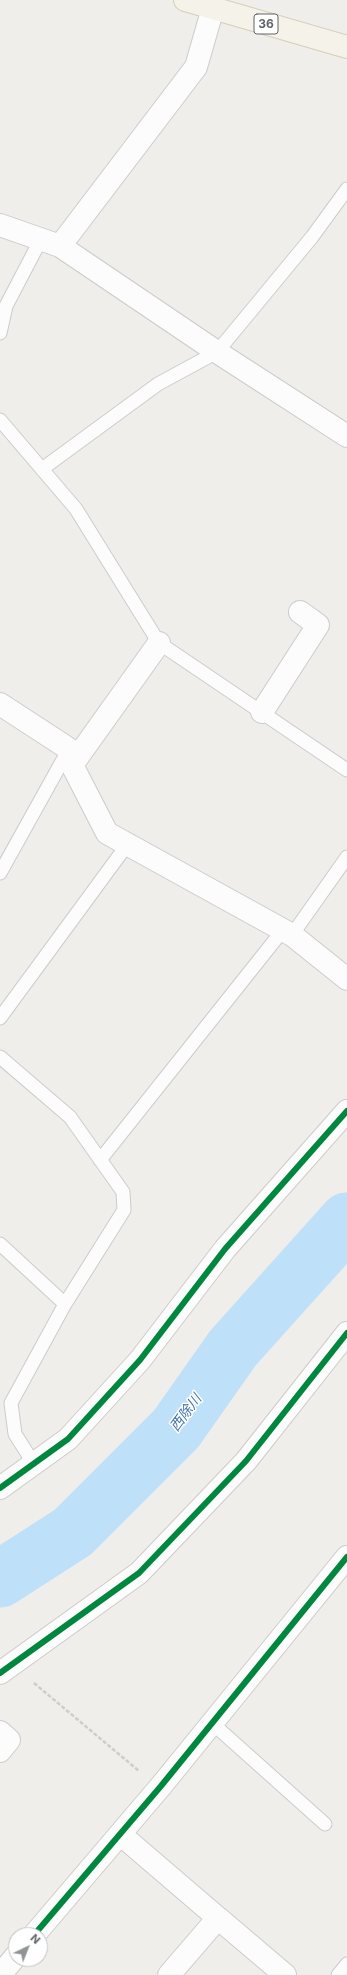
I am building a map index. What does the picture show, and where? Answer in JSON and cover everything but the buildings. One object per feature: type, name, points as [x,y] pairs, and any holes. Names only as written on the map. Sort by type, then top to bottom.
[{"type":"main road","name":"36","points":[[185,0],[347,48]]},
{"type":"street","points":[[50,244],[196,67],[213,8]]},
{"type":"street","points":[[0,225],[50,244],[347,436]]},
{"type":"street","points":[[262,712],[318,625],[300,612]]},
{"type":"street","points":[[70,757],[159,643]]},
{"type":"street","points":[[0,704],[70,757],[107,833],[288,932],[347,979]]},
{"type":"street","points":[[0,1488],[68,1439],[140,1360],[225,1249],[347,1111]]},
{"type":"street","points":[[6,1669],[139,1573],[246,1461],[347,1333]]},
{"type":"street","points":[[41,1927],[161,1786],[347,1557]]},
{"type":"street","points":[[0,1732],[9,1740],[0,1751]]},
{"type":"street","points":[[120,1834],[286,1975]]},
{"type":"street","points":[[169,1975],[218,1918]]},
{"type":"street","points":[[0,1975],[8,1966]]},
{"type":"lane","points":[[42,469],[158,384],[217,352],[312,237],[347,189]]},
{"type":"lane","points":[[0,333],[6,306],[50,244]]},
{"type":"lane","points":[[0,420],[76,509],[159,643],[347,770]]},
{"type":"lane","points":[[0,873],[70,757]]},
{"type":"lane","points":[[0,1018],[127,845]]},
{"type":"lane","points":[[100,1160],[288,932],[347,857]]},
{"type":"lane","points":[[0,1057],[70,1116],[123,1192],[124,1210],[65,1304],[11,1403],[15,1434],[34,1464]]},
{"type":"lane","points":[[0,1244],[65,1304]]},
{"type":"lane","points":[[212,1723],[325,1824]]},
{"type":"lane","points":[[338,1975],[347,1964]]},
{"type":"path","points":[[6,1669],[143,1774],[161,1786]]},
{"type":"waterway","name":"西除川","points":[[0,1579],[73,1532],[176,1429],[233,1348],[347,1221]]},
{"type":"cycle path","points":[[0,1488],[68,1439],[140,1360],[225,1249],[347,1111]]},
{"type":"cycle path","points":[[0,1673],[139,1573],[246,1461],[347,1333]]},
{"type":"cycle path","points":[[41,1927],[161,1786],[347,1557]]}]
